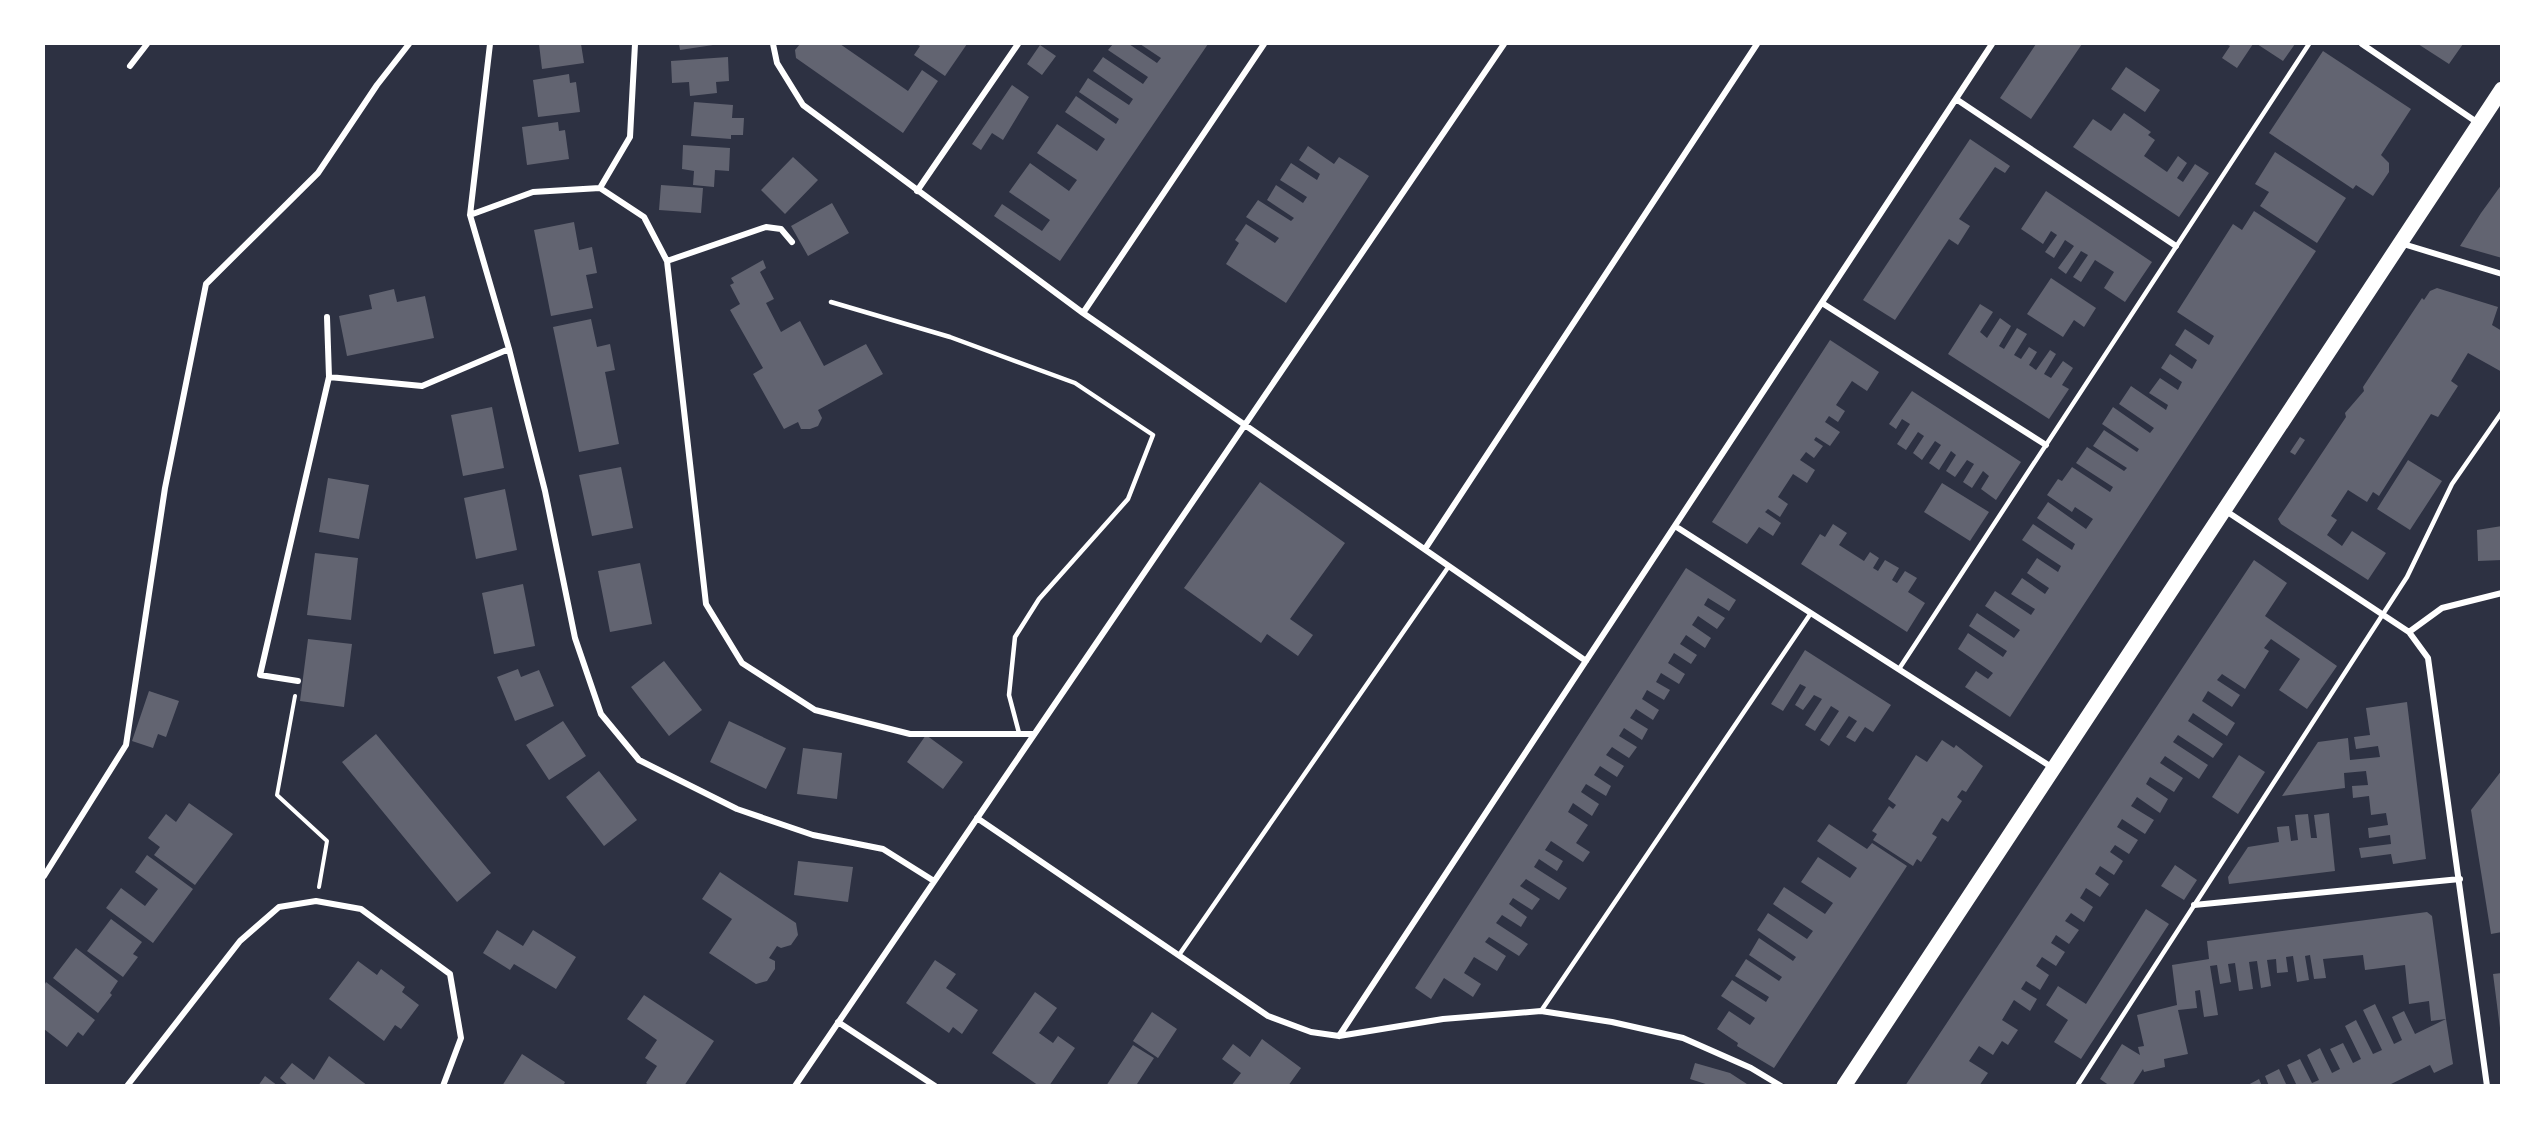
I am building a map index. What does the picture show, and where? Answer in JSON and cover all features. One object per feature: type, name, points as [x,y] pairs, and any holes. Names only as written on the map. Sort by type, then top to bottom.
[{"type":"main road","points":[[1844,1086],[2502,89]]},
{"type":"street","points":[[130,66],[147,44]]},
{"type":"street","points":[[44,876],[126,745],[165,488],[206,284],[318,173],[377,85],[409,44]]},
{"type":"street","points":[[490,44],[470,215],[545,491],[575,638],[601,714],[639,760],[737,809],[813,835],[883,849],[934,881]]},
{"type":"street","points":[[600,188],[630,137],[635,44]]},
{"type":"street","points":[[773,44],[777,63],[802,105],[1083,313],[1586,661]]},
{"type":"street","points":[[917,191],[1018,44]]},
{"type":"street","points":[[1083,313],[1264,44]]},
{"type":"street","points":[[795,1086],[1504,44]]},
{"type":"street","points":[[1425,549],[1757,44]]},
{"type":"street","points":[[1339,1036],[1992,44]]},
{"type":"street","points":[[2362,44],[2478,124]]},
{"type":"street","points":[[1956,99],[2176,246]]},
{"type":"street","points":[[470,215],[532,192],[600,188],[644,217],[668,261],[706,604],[742,663],[815,710],[910,734],[1034,734]]},
{"type":"street","points":[[668,261],[766,227],[781,229],[792,242]]},
{"type":"street","points":[[2400,243],[2502,274]]},
{"type":"street","points":[[1822,303],[2046,445]]},
{"type":"street","points":[[298,681],[260,675],[329,377],[327,317]]},
{"type":"street","points":[[329,377],[422,386],[508,349]]},
{"type":"street","points":[[2224,509],[2409,633],[2428,658],[2487,1086]]},
{"type":"street","points":[[1675,526],[2053,768]]},
{"type":"street","points":[[2409,633],[2442,608],[2502,593]]},
{"type":"street","points":[[977,818],[1268,1016],[1311,1032],[1339,1036],[1443,1019],[1541,1011],[1612,1022],[1683,1038],[1751,1068],[1781,1086]]},
{"type":"street","points":[[2194,905],[2460,879]]},
{"type":"street","points":[[128,1086],[240,941],[279,908],[316,902],[361,909],[450,974],[461,1038],[443,1086]]},
{"type":"street","points":[[838,1022],[935,1086]]},
{"type":"lane","points":[[1899,669],[2309,44]]},
{"type":"lane","points":[[831,302],[950,337],[1075,383],[1153,435],[1128,499],[1039,599],[1015,637],[1009,695],[1019,733]]},
{"type":"lane","points":[[2077,1086],[2408,577],[2452,484],[2502,412]]},
{"type":"lane","points":[[1179,955],[1449,566]]},
{"type":"lane","points":[[1541,1011],[1811,613]]},
{"type":"path","points":[[298,681],[277,795],[327,841],[316,902]]},
{"type":"building","points":[[539,44],[581,44],[584,63],[542,69]]},
{"type":"building","points":[[679,44],[713,44],[713,45],[680,50]]},
{"type":"building","points":[[800,44],[840,44],[908,91],[922,70],[938,81],[903,133],[796,58],[795,50]]},
{"type":"building","points":[[916,44],[967,44],[945,76],[914,55],[920,46]]},
{"type":"building","points":[[1113,44],[1129,44],[1157,63],[1161,58],[1140,44],[1208,44],[1060,261],[994,216],[1002,204],[1042,231],[1050,220],[1009,192],[1030,163],[1069,191],[1077,180],[1037,153],[1057,124],[1097,151],[1105,139],[1065,112],[1076,96],[1116,124],[1119,119],[1079,92],[1088,78],[1129,105],[1133,99],[1093,71],[1103,57],[1143,84],[1148,77],[1108,50]]},
{"type":"building","points":[[2036,44],[2082,44],[2031,119],[2000,98]]},
{"type":"building","points":[[2226,44],[2253,44],[2237,68],[2222,58],[2230,46]]},
{"type":"building","points":[[2257,44],[2295,44],[2283,61]]},
{"type":"building","points":[[2418,44],[2463,44],[2449,64]]},
{"type":"building","points":[[1040,45],[1056,56],[1042,75],[1027,64]]},
{"type":"building","points":[[2323,51],[2411,109],[2381,155],[2389,163],[2389,172],[2373,196],[2356,185],[2353,189],[2269,133]]},
{"type":"building","points":[[728,57],[729,81],[716,82],[717,93],[690,96],[689,82],[672,83],[671,61]]},
{"type":"building","points":[[2126,67],[2160,90],[2145,112],[2111,89]]},
{"type":"building","points":[[569,74],[570,83],[576,82],[580,112],[538,117],[533,80]]},
{"type":"building","points":[[1012,85],[1029,97],[1003,140],[992,133],[981,150],[972,144]]},
{"type":"building","points":[[694,102],[733,105],[732,118],[744,118],[743,135],[731,135],[731,139],[691,136]]},
{"type":"building","points":[[2124,113],[2151,132],[2148,135],[2155,140],[2144,156],[2167,172],[2178,156],[2187,163],[2177,178],[2183,182],[2195,164],[2209,173],[2179,217],[2073,147],[2093,119],[2111,131]]},
{"type":"building","points":[[558,122],[559,131],[565,130],[569,159],[527,165],[522,127]]},
{"type":"building","points":[[1970,139],[2010,166],[2005,173],[1995,167],[1959,219],[1970,226],[1958,245],[1949,239],[1895,320],[1863,300]]},
{"type":"building","points":[[683,145],[730,148],[729,171],[715,170],[714,187],[693,185],[694,171],[682,169]]},
{"type":"building","points":[[1308,146],[1334,164],[1339,157],[1369,176],[1286,303],[1226,264],[1239,243],[1235,240],[1246,224],[1275,243],[1279,238],[1246,217],[1258,200],[1291,221],[1294,218],[1267,200],[1276,185],[1303,203],[1307,197],[1280,180],[1291,163],[1317,180],[1320,174],[1299,160]]},
{"type":"building","points":[[2275,152],[2346,198],[2317,243],[2260,206],[2269,192],[2255,184]]},
{"type":"building","points":[[793,157],[818,180],[785,214],[761,190]]},
{"type":"building","points":[[2502,184],[2502,258],[2460,246],[2481,213]]},
{"type":"building","points":[[661,185],[703,188],[701,213],[659,210]]},
{"type":"building","points":[[2046,191],[2152,262],[2125,302],[2104,288],[2114,272],[2095,260],[2081,282],[2073,277],[2088,255],[2081,251],[2066,274],[2058,268],[2074,246],[2065,240],[2054,258],[2045,252],[2057,235],[2051,231],[2043,244],[2021,229]]},
{"type":"building","points":[[832,203],[849,233],[808,256],[791,226]]},
{"type":"building","points":[[2254,211],[2316,251],[2010,717],[1965,687],[1976,671],[1988,679],[1993,673],[1958,649],[1968,633],[2003,657],[2007,651],[1969,626],[1977,613],[2014,638],[2020,630],[1985,606],[1995,591],[2031,615],[2035,609],[2011,594],[2022,578],[2045,594],[2049,588],[2027,573],[2037,558],[2058,572],[2061,566],[2022,540],[2033,524],[2072,550],[2075,544],[2037,518],[2048,502],[2086,529],[2093,519],[2075,507],[2072,512],[2047,495],[2058,479],[2062,481],[2072,467],[2110,492],[2113,487],[2076,463],[2087,447],[2124,471],[2127,468],[2093,446],[2104,430],[2137,452],[2139,449],[2102,424],[2113,407],[2150,433],[2154,428],[2119,404],[2131,386],[2166,410],[2168,405],[2149,393],[2160,378],[2178,390],[2182,382],[2161,368],[2170,354],[2192,369],[2197,360],[2175,345],[2185,329],[2209,345],[2214,336],[2177,312],[2233,224],[2242,230]]},
{"type":"building","points":[[574,222],[579,250],[592,247],[597,273],[586,275],[593,308],[551,316],[534,230]]},
{"type":"building","points":[[763,260],[766,268],[760,272],[774,299],[766,303],[781,332],[800,321],[824,366],[866,344],[883,374],[818,410],[822,418],[818,426],[810,429],[801,429],[798,422],[784,429],[753,374],[763,368],[730,310],[740,304],[730,285],[734,283],[731,278]]},
{"type":"building","points":[[2051,278],[2096,308],[2084,327],[2074,320],[2063,337],[2027,314]]},
{"type":"building","points":[[2437,288],[2498,307],[2492,325],[2502,331],[2502,372],[2468,353],[2451,381],[2458,386],[2438,417],[2431,414],[2379,496],[2373,492],[2367,502],[2348,490],[2331,516],[2337,520],[2327,535],[2342,546],[2352,531],[2386,553],[2368,580],[2281,524],[2278,519],[2346,417],[2345,413],[2364,391],[2363,387],[2422,298],[2424,300],[2430,291]]},
{"type":"building","points":[[394,289],[397,302],[425,296],[434,338],[347,356],[339,316],[372,309],[369,295]]},
{"type":"building","points":[[1980,304],[1993,312],[1980,332],[1987,338],[2000,318],[2011,326],[1999,346],[2004,349],[2017,328],[2027,334],[2014,355],[2021,359],[2029,347],[2037,352],[2029,365],[2036,370],[2050,350],[2056,354],[2044,374],[2051,378],[2063,361],[2073,368],[2062,385],[2069,389],[2049,419],[1948,354]]},
{"type":"building","points":[[591,319],[597,347],[610,344],[615,370],[605,372],[619,444],[579,452],[553,327]]},
{"type":"building","points":[[1830,340],[1879,372],[1867,391],[1852,381],[1836,405],[1845,411],[1838,422],[1829,416],[1825,422],[1840,432],[1830,446],[1816,437],[1814,440],[1823,446],[1814,458],[1806,452],[1800,460],[1815,470],[1807,483],[1793,474],[1778,497],[1788,504],[1780,517],[1768,509],[1765,512],[1781,523],[1773,536],[1759,527],[1747,544],[1712,522]]},
{"type":"building","points":[[1912,391],[2021,462],[1996,500],[1981,489],[1989,476],[1983,471],[1972,488],[1963,482],[1974,464],[1967,460],[1955,477],[1946,471],[1956,455],[1951,451],[1939,470],[1929,463],[1941,445],[1935,441],[1922,460],[1913,453],[1924,436],[1918,432],[1906,450],[1897,444],[1910,424],[1902,419],[1896,429],[1889,424]]},
{"type":"building","points":[[492,407],[504,468],[463,476],[451,415]]},
{"type":"building","points":[[2300,437],[2305,440],[2295,455],[2290,452]]},
{"type":"building","points":[[2408,460],[2442,481],[2410,530],[2377,509]]},
{"type":"building","points":[[621,467],[633,528],[592,536],[579,475]]},
{"type":"building","points":[[328,478],[369,485],[359,539],[319,532]]},
{"type":"building","points":[[1260,482],[1345,543],[1290,619],[1313,635],[1298,656],[1267,634],[1261,643],[1184,588]]},
{"type":"building","points":[[1942,483],[1989,512],[1970,541],[1924,512]]},
{"type":"building","points":[[505,489],[517,550],[476,559],[464,498]]},
{"type":"building","points":[[1833,524],[1847,533],[1839,545],[1864,561],[1870,552],[1879,558],[1873,568],[1878,571],[1885,560],[1899,568],[1892,580],[1897,583],[1905,571],[1917,578],[1908,592],[1925,603],[1907,632],[1801,564],[1820,534],[1825,537]]},
{"type":"building","points":[[2502,526],[2502,560],[2478,561],[2477,530]]},
{"type":"building","points":[[315,553],[358,558],[351,620],[307,615]]},
{"type":"building","points":[[2254,560],[2287,583],[2265,616],[2337,666],[2307,709],[2279,690],[2300,659],[2271,639],[2264,648],[2269,651],[2245,689],[2222,674],[2217,680],[2240,695],[2232,707],[2208,691],[2202,701],[2235,723],[2227,736],[2193,713],[2188,721],[2223,744],[2213,758],[2178,735],[2173,742],[2208,765],[2199,779],[2165,756],[2160,763],[2183,778],[2174,792],[2150,777],[2146,784],[2168,799],[2160,813],[2137,797],[2131,806],[2154,820],[2145,834],[2122,819],[2117,827],[2138,840],[2129,854],[2115,845],[2110,852],[2123,861],[2114,875],[2100,866],[2095,874],[2109,884],[2100,897],[2086,888],[2080,898],[2093,907],[2084,922],[2071,913],[2065,921],[2079,930],[2069,944],[2056,935],[2051,943],[2065,952],[2056,966],[2042,957],[2036,966],[2049,975],[2040,990],[2026,981],[2021,989],[2037,999],[2030,1011],[2014,1000],[2002,1020],[2018,1030],[2008,1045],[2002,1041],[1993,1055],[1979,1046],[1969,1061],[1988,1073],[1979,1086],[1905,1086]]},
{"type":"building","points":[[640,563],[652,624],[610,632],[598,571]]},
{"type":"building","points":[[1686,568],[1736,600],[1729,611],[1708,598],[1704,605],[1725,618],[1717,629],[1698,616],[1692,625],[1711,638],[1705,648],[1686,635],[1680,644],[1697,655],[1691,664],[1674,653],[1668,663],[1685,674],[1679,684],[1661,673],[1656,682],[1670,690],[1664,700],[1647,690],[1642,699],[1659,710],[1653,720],[1636,709],[1630,718],[1648,729],[1642,740],[1624,728],[1619,736],[1637,747],[1629,758],[1612,747],[1606,755],[1624,766],[1617,777],[1600,766],[1594,775],[1611,786],[1606,796],[1586,784],[1581,792],[1599,804],[1592,816],[1573,803],[1568,812],[1588,825],[1576,843],[1590,852],[1583,862],[1551,841],[1545,850],[1563,861],[1557,871],[1539,859],[1534,867],[1567,888],[1559,900],[1526,879],[1520,886],[1540,899],[1532,910],[1513,898],[1509,904],[1527,917],[1521,927],[1502,915],[1496,923],[1528,944],[1519,956],[1489,937],[1485,942],[1506,956],[1497,971],[1474,957],[1464,973],[1481,984],[1473,997],[1444,978],[1431,999],[1415,988]]},
{"type":"building","points":[[523,584],[535,646],[494,654],[482,593]]},
{"type":"building","points":[[308,639],[352,644],[344,707],[300,701]]},
{"type":"building","points":[[1805,650],[1891,705],[1873,732],[1865,727],[1855,742],[1846,737],[1857,721],[1849,716],[1829,746],[1820,740],[1839,711],[1831,706],[1815,731],[1805,725],[1822,699],[1814,695],[1803,710],[1795,705],[1806,687],[1800,684],[1783,711],[1771,704]]},
{"type":"building","points":[[664,661],[702,710],[669,736],[631,687]]},
{"type":"building","points":[[518,669],[521,677],[539,670],[554,706],[515,721],[497,677]]},
{"type":"building","points":[[149,691],[179,701],[166,737],[158,734],[153,748],[132,741]]},
{"type":"building","points":[[2407,702],[2426,859],[2393,864],[2391,854],[2361,858],[2359,848],[2391,844],[2390,835],[2369,838],[2368,828],[2388,825],[2386,813],[2371,815],[2369,796],[2353,798],[2352,786],[2368,785],[2366,771],[2344,773],[2345,788],[2282,796],[2318,742],[2348,738],[2350,760],[2380,757],[2378,746],[2356,749],[2354,737],[2370,735],[2366,708]]},
{"type":"building","points":[[563,721],[586,756],[549,780],[526,745]]},
{"type":"building","points":[[729,721],[786,748],[766,789],[710,762]]},
{"type":"building","points":[[376,734],[491,873],[457,902],[342,762]]},
{"type":"building","points":[[926,735],[963,762],[943,789],[907,762]]},
{"type":"building","points":[[1942,740],[1954,748],[1956,745],[1983,766],[1966,792],[1962,790],[1957,797],[1962,801],[1948,822],[1942,818],[1932,834],[1937,837],[1921,862],[1917,859],[1913,866],[1873,840],[1877,834],[1872,831],[1889,806],[1893,809],[1896,805],[1888,799],[1916,755],[1927,762]]},
{"type":"building","points":[[803,748],[842,753],[837,799],[797,794]]},
{"type":"building","points":[[2239,755],[2265,772],[2238,814],[2212,797]]},
{"type":"building","points":[[2502,770],[2502,932],[2491,934],[2471,810]]},
{"type":"building","points":[[599,771],[637,820],[604,846],[566,797]]},
{"type":"building","points":[[189,803],[233,834],[195,885],[154,855],[160,847],[148,838],[166,814],[176,822]]},
{"type":"building","points":[[2329,813],[2335,871],[2229,884],[2228,877],[2248,847],[2279,842],[2277,827],[2289,826],[2291,841],[2298,840],[2295,815],[2308,814],[2311,838],[2317,838],[2314,815]]},
{"type":"building","points":[[1829,824],[1867,849],[1872,843],[1907,866],[1774,1068],[1737,1046],[1738,1043],[1717,1029],[1729,1011],[1750,1025],[1755,1018],[1721,996],[1732,980],[1766,1002],[1769,997],[1735,976],[1746,959],[1779,981],[1782,977],[1749,955],[1759,938],[1793,961],[1796,957],[1757,930],[1768,913],[1807,939],[1813,931],[1773,904],[1784,887],[1825,914],[1833,903],[1801,882],[1818,857],[1850,878],[1857,868],[1817,841]]},
{"type":"building","points":[[147,855],[193,889],[153,943],[106,908],[121,888],[145,906],[158,889],[135,872]]},
{"type":"building","points":[[798,861],[853,867],[848,902],[794,895]]},
{"type":"building","points":[[2175,865],[2197,880],[2184,900],[2161,886]]},
{"type":"building","points":[[720,872],[796,923],[798,935],[791,945],[781,948],[777,946],[769,958],[775,961],[775,969],[767,981],[756,984],[709,953],[732,919],[702,899]]},
{"type":"building","points":[[2146,909],[2169,924],[2081,1059],[2054,1042],[2068,1020],[2046,1005],[2058,986],[2086,1004]]},
{"type":"building","points":[[2427,912],[2432,916],[2446,1019],[2431,1021],[2429,1001],[2409,1004],[2405,965],[2365,970],[2363,955],[2323,959],[2326,978],[2314,979],[2310,955],[2305,956],[2309,980],[2297,982],[2293,956],[2286,957],[2288,972],[2277,973],[2276,959],[2267,960],[2271,986],[2261,988],[2257,961],[2249,962],[2253,989],[2239,991],[2235,963],[2228,964],[2231,982],[2220,984],[2217,965],[2210,966],[2218,1015],[2204,1017],[2200,990],[2195,991],[2197,1008],[2178,1010],[2188,1054],[2164,1059],[2165,1067],[2144,1072],[2143,1069],[2132,1086],[2110,1086],[2100,1079],[2122,1044],[2140,1055],[2138,1047],[2144,1046],[2137,1015],[2177,1005],[2172,965],[2209,959],[2207,941]]},
{"type":"building","points":[[111,919],[142,942],[133,954],[138,957],[123,977],[87,951]]},
{"type":"building","points":[[497,930],[523,946],[533,930],[576,957],[556,989],[514,964],[510,970],[483,953]]},
{"type":"building","points":[[76,948],[118,981],[110,993],[112,995],[98,1013],[53,978]]},
{"type":"building","points":[[935,960],[956,974],[946,988],[978,1010],[962,1034],[953,1027],[949,1033],[906,1003]]},
{"type":"building","points":[[358,961],[377,975],[381,969],[405,987],[402,992],[419,1005],[401,1029],[395,1025],[384,1041],[329,999]]},
{"type":"building","points":[[2502,973],[2502,1027],[2500,1028],[2493,974]]},
{"type":"building","points":[[46,982],[95,1020],[83,1036],[78,1032],[67,1047],[44,1029],[44,986]]},
{"type":"building","points":[[1035,992],[1057,1008],[1039,1033],[1053,1043],[1058,1036],[1075,1048],[1049,1086],[1039,1086],[992,1053]]},
{"type":"building","points":[[644,995],[714,1041],[684,1086],[650,1086],[646,1083],[657,1066],[645,1058],[657,1040],[627,1019]]},
{"type":"building","points":[[2375,1004],[2394,1044],[2402,1040],[2392,1017],[2404,1011],[2415,1034],[2446,1019],[2453,1064],[2434,1073],[2430,1065],[2387,1086],[2297,1086],[2287,1065],[2300,1059],[2312,1083],[2319,1080],[2307,1055],[2320,1048],[2332,1073],[2340,1069],[2330,1049],[2343,1043],[2353,1063],[2361,1059],[2345,1026],[2356,1020],[2373,1054],[2382,1050],[2363,1010]]},
{"type":"building","points":[[1152,1012],[1177,1029],[1158,1058],[1133,1041]]},
{"type":"building","points":[[1262,1039],[1301,1068],[1288,1086],[1231,1086],[1241,1073],[1222,1059],[1233,1044],[1250,1057]]},
{"type":"building","points":[[1133,1045],[1154,1058],[1137,1084],[1140,1086],[1106,1086]]},
{"type":"building","points":[[522,1054],[565,1082],[563,1086],[502,1086]]},
{"type":"building","points":[[329,1056],[368,1086],[289,1086],[280,1078],[292,1063],[314,1080]]},
{"type":"building","points":[[1695,1063],[1730,1073],[1750,1086],[1712,1086],[1690,1079]]},
{"type":"building","points":[[2279,1069],[2287,1086],[2269,1086],[2265,1076]]},
{"type":"building","points":[[265,1076],[278,1086],[258,1086]]},
{"type":"building","points":[[2259,1079],[2262,1086],[2246,1086]]}]
